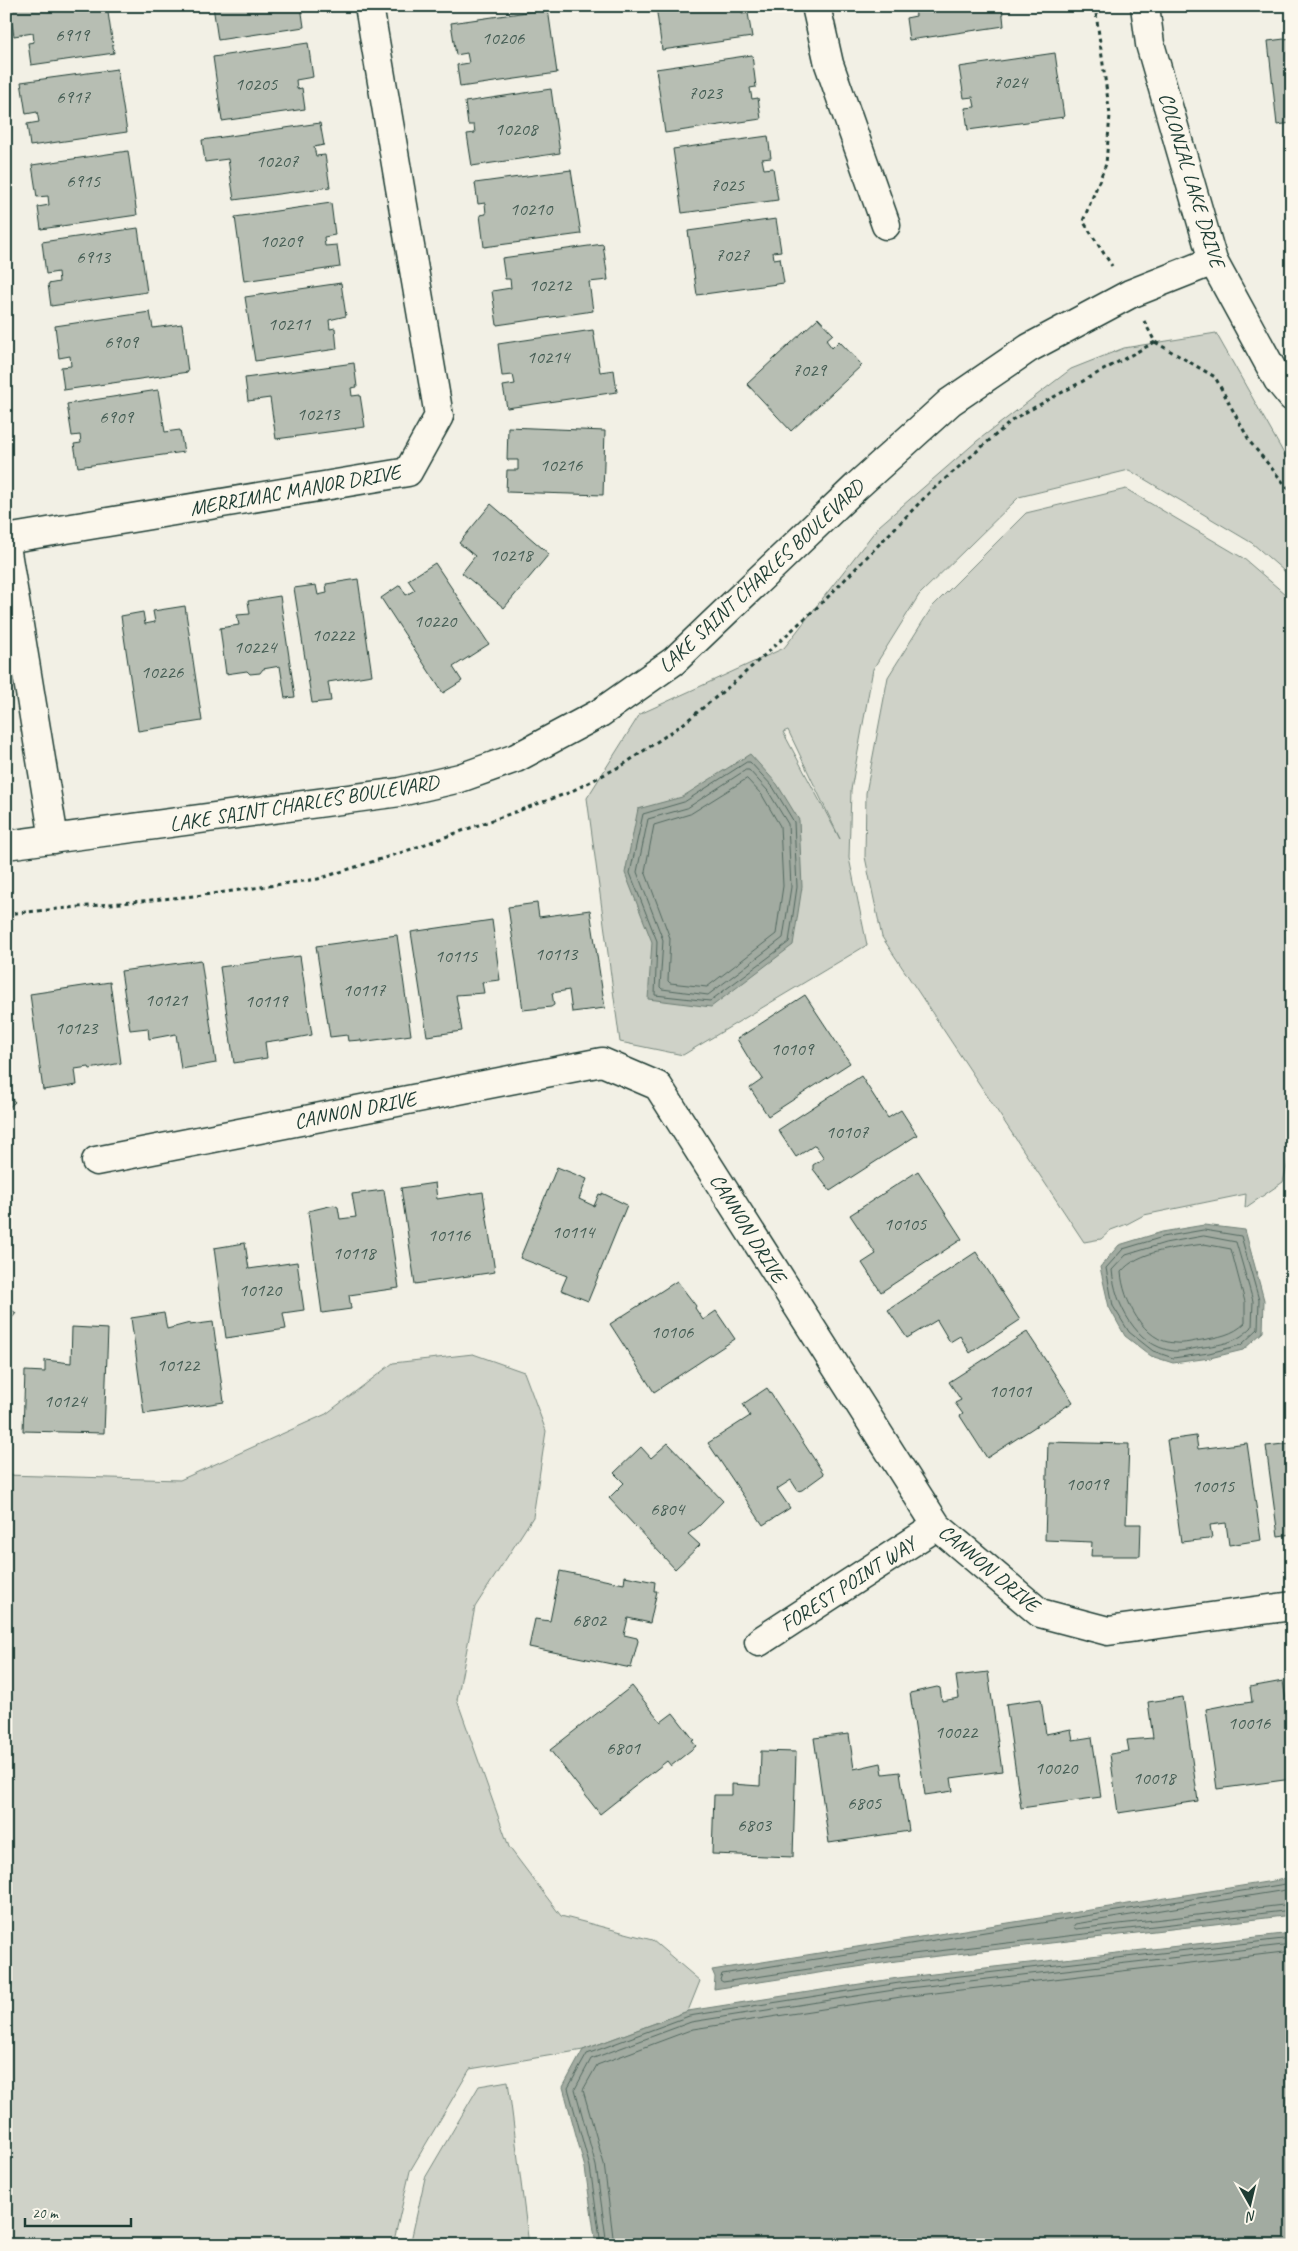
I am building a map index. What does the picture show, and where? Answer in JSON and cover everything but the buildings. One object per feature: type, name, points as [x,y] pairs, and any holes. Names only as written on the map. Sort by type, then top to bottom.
[{"type":"street","name":"MERRIMAC MANOR DRIVE","points":[[6,539],[408,472],[439,416],[369,6]]},
{"type":"street","points":[[816,6],[829,64],[886,224]]},
{"type":"street","name":"COLONIAL LAKE DRIVE","points":[[1145,6],[1150,44],[1212,261],[1278,380],[1292,397]]},
{"type":"street","name":"LAKE SAINT CHARLES BOULEVARD","points":[[6,846],[400,792],[460,778],[516,758],[600,713],[674,661],[857,486],[950,402],[1029,348],[1130,294],[1212,261]]},
{"type":"street","points":[[6,546],[54,839]]},
{"type":"street","name":"CANNON DRIVE","points":[[96,1161],[602,1062],[658,1086],[937,1526],[1040,1613],[1108,1631],[1292,1606]]},
{"type":"street","name":"FOREST POINT WAY","points":[[758,1642],[937,1526]]},
{"type":"shaded area","points":[[1216,333],[1292,468],[1292,578],[1252,543],[1129,470],[1019,497],[919,595],[873,669],[851,790],[849,858],[867,945],[683,1055],[620,1042],[587,798],[640,714],[784,648],[879,526],[977,441],[1071,369],[1124,348]],"holes":[[[788,730],[840,839],[783,732]]]},
{"type":"shaded area","points":[[1126,489],[1243,558],[1292,600],[1292,1146],[1283,1182],[1245,1208],[1246,1194],[1144,1215],[1111,1230],[1101,1239],[1084,1242],[882,937],[865,857],[866,793],[888,677],[932,607],[1026,513]]},
{"type":"shaded area","points":[[473,1354],[524,1372],[546,1431],[533,1517],[475,1607],[457,1700],[509,1847],[561,1916],[652,1940],[700,1981],[688,2011],[583,2050],[470,2069],[410,2171],[393,2245],[6,2245],[6,1475],[180,1480],[326,1414],[393,1363]]},
{"type":"shaded area","points":[[508,2081],[529,2245],[410,2245],[425,2178],[479,2086]]},
{"type":"water","points":[[750,754],[777,784],[799,820],[802,887],[793,945],[711,1007],[648,999],[652,942],[625,873],[638,809],[682,797]]},
{"type":"water","points":[[1204,1225],[1245,1230],[1264,1300],[1263,1332],[1243,1350],[1210,1358],[1173,1363],[1151,1356],[1125,1336],[1109,1307],[1100,1267],[1119,1245],[1162,1232]]},
{"type":"water","points":[[1292,1878],[1292,1915],[896,1961],[714,1989],[715,1977],[712,1970]]},
{"type":"water","points":[[1292,1933],[1292,2245],[596,2245],[585,2168],[563,2087],[583,2050],[688,2011],[898,1978]]}]
